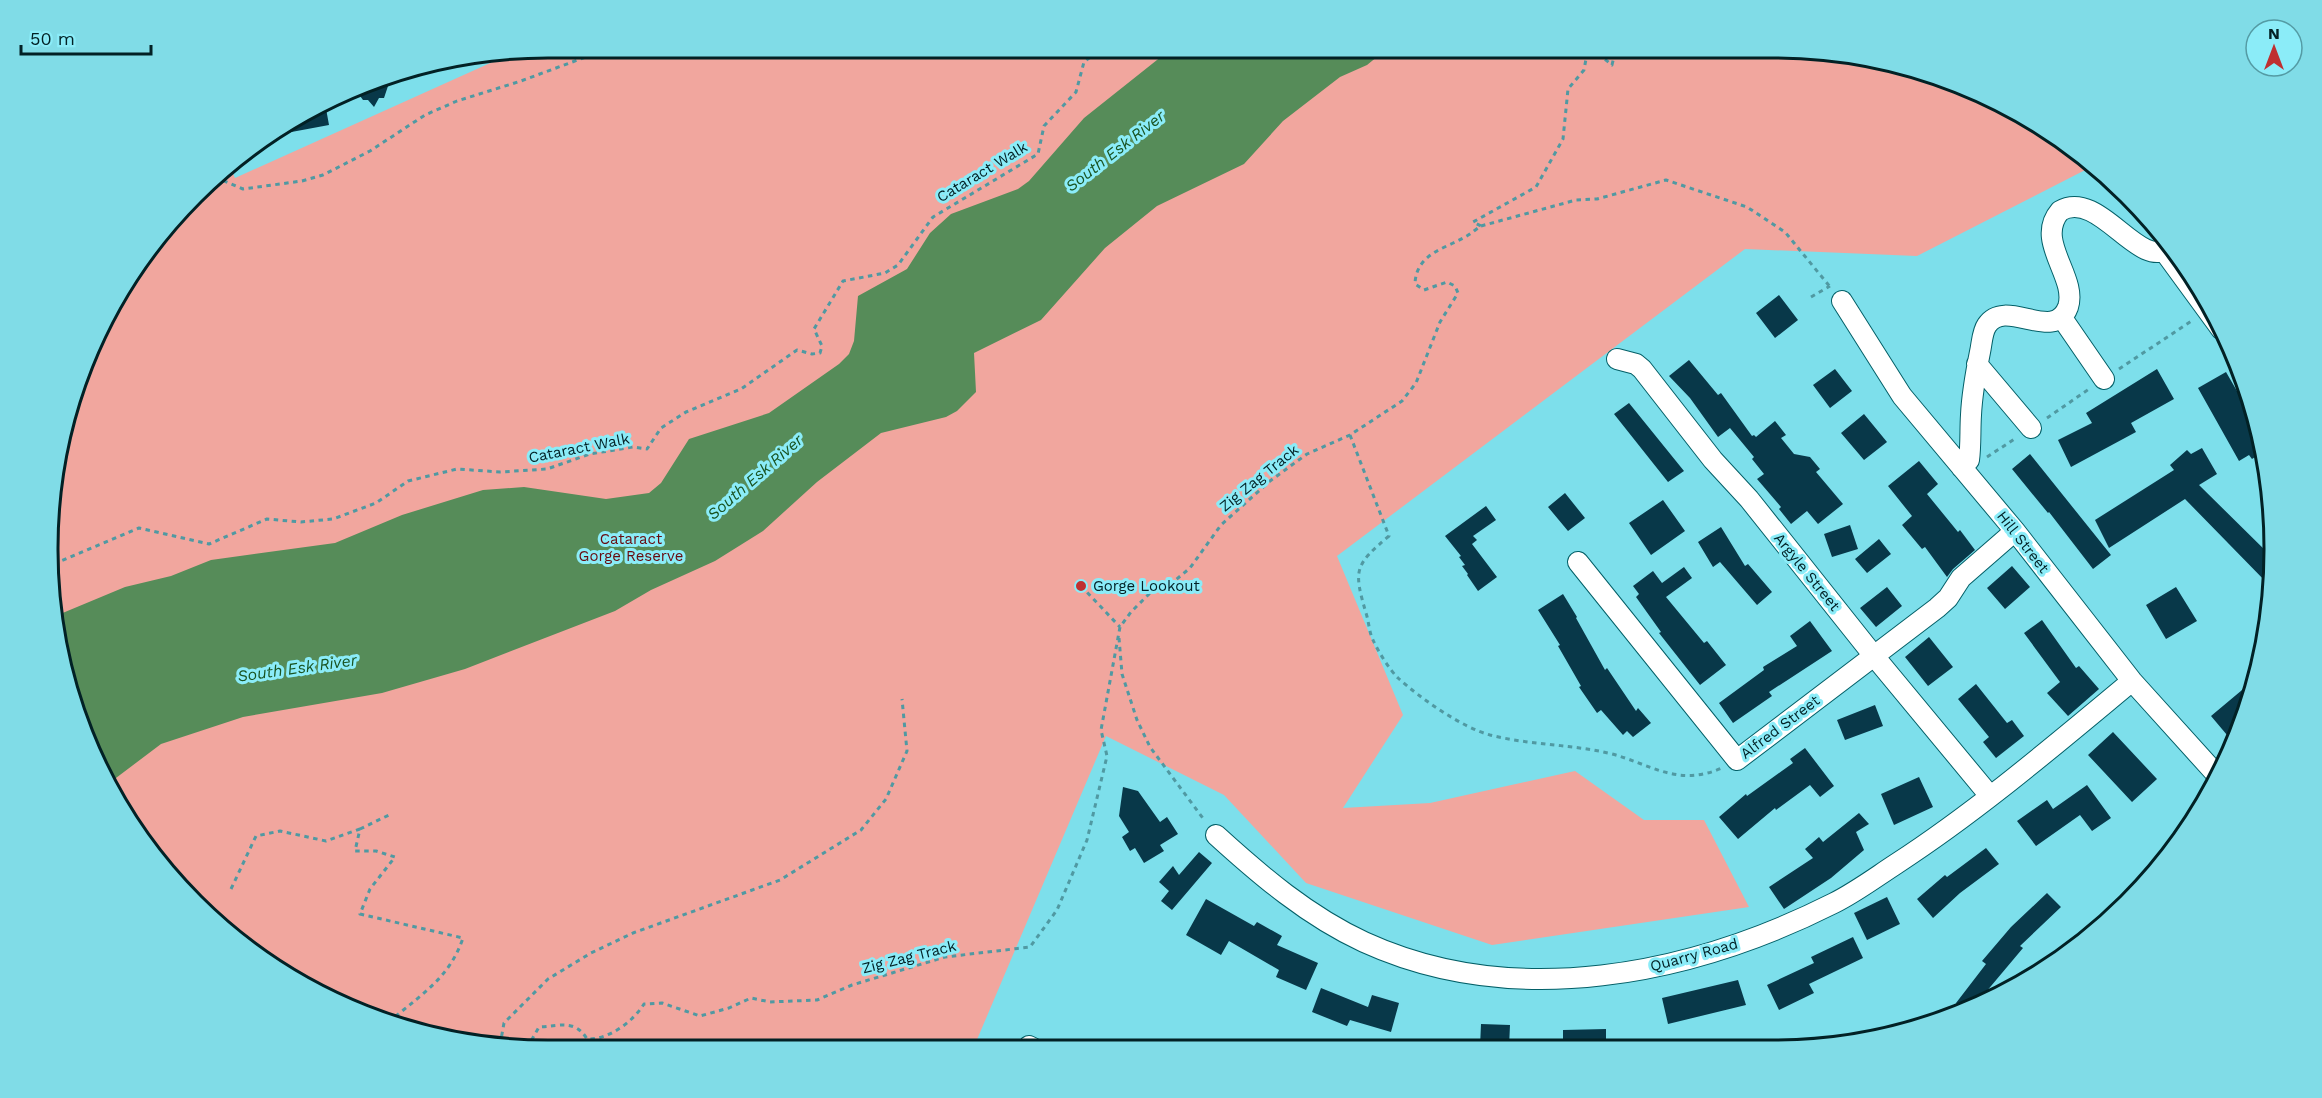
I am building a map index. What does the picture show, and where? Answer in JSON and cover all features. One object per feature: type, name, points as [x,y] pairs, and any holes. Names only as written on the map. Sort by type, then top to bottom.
[{"type":"street","points":[[2062,318],[2069,297],[2052,237],[2054,222],[2060,211],[2068,208],[2090,211],[2106,219],[2147,250],[2161,249]]},
{"type":"street","name":"Hill Street","points":[[1842,301],[1902,396],[2015,531],[2132,681],[2211,769]]},
{"type":"street","points":[[1962,468],[1969,460],[1977,364],[1986,327],[1995,318],[2007,316],[2038,322],[2050,322],[2062,318]]},
{"type":"street","points":[[2062,318],[2104,379]]},
{"type":"street","name":"Argyle Street","points":[[1617,359],[1636,364],[1642,369],[1713,460],[1749,499],[1874,656],[1990,796]]},
{"type":"street","points":[[1977,364],[2031,428]]},
{"type":"street","name":"Alfred Street","points":[[1578,562],[1737,760],[1937,608],[1948,598],[1961,578],[2015,531]]},
{"type":"street","name":"Quarry Road","points":[[1216,835],[1259,875],[1297,904],[1364,942],[1440,969],[1478,976],[1534,980],[1577,978],[1660,966],[1732,946],[1770,931],[1834,902],[1866,884],[1931,841],[1990,796],[2132,681]]},
{"type":"path","points":[[225,181],[243,189],[302,181],[323,175],[370,151],[425,115],[457,101],[583,58]]},
{"type":"path","name":"Cataract Walk","points":[[59,562],[139,528],[209,544],[267,519],[301,522],[333,519],[376,503],[408,481],[457,469],[500,472],[547,469],[590,454],[633,447],[647,449],[661,428],[686,412],[741,389],[797,350],[812,354],[820,353],[822,346],[814,329],[843,281],[885,273],[898,265],[933,217],[1038,154],[1044,126],[1076,92],[1084,62],[1090,58]]},
{"type":"path","name":"Zig Zag Track","points":[[1481,226],[1473,222],[1536,187],[1563,139],[1568,89],[1584,70],[1587,58]]},
{"type":"path","name":"Zig Zag Track","points":[[1603,58],[1612,65],[1614,58]]},
{"type":"path","points":[[1481,226],[1576,200],[1597,199],[1666,180],[1747,207],[1785,232],[1842,301]]},
{"type":"path","name":"Zig Zag Track","points":[[532,1039],[539,1027],[575,1025],[582,1030],[587,1039],[598,1040],[637,1014],[644,1004],[662,1003],[700,1016],[729,1008],[751,998],[770,1002],[817,1000],[852,985],[945,957],[1030,947],[1057,910],[1087,840],[1107,756],[1101,730],[1120,627],[1131,612],[1156,587],[1172,583],[1190,568],[1221,525],[1270,482],[1307,454],[1350,435],[1402,401],[1416,383],[1440,322],[1458,293],[1455,286],[1447,282],[1424,290],[1414,284],[1415,277],[1425,259],[1441,247],[1464,237],[1481,226]]},
{"type":"path","points":[[1811,297],[1830,286]]},
{"type":"path","points":[[1984,460],[2031,428]]},
{"type":"path","points":[[1350,435],[1389,536],[1360,564],[1358,571],[1361,596],[1372,639],[1397,676],[1458,722],[1490,735],[1609,754],[1659,772],[1688,777],[1719,770],[1737,760]]},
{"type":"path","points":[[1081,586],[1120,627]]},
{"type":"path","points":[[1119,637],[1122,674],[1137,720],[1150,747],[1216,835]]},
{"type":"path","points":[[502,1037],[504,1023],[548,979],[591,953],[633,933],[780,880],[861,830],[886,799],[907,751],[902,699]]},
{"type":"path","points":[[231,889],[256,836],[280,831],[326,841],[360,829],[391,814]]},
{"type":"path","points":[[360,829],[355,851],[376,851],[395,857],[370,889],[360,914],[463,938],[457,954],[441,979],[397,1015]]},
{"type":"green space","name":"Cataract Gorge Reserve","points":[[549,58],[1773,58],[1805,60],[1869,68],[1900,75],[1961,96],[2018,124],[2046,141],[2084,170],[1917,256],[1745,249],[1337,556],[1403,715],[1343,808],[1430,803],[1575,771],[1644,820],[1704,820],[1749,907],[1492,945],[1306,883],[1224,795],[1106,736],[977,1040],[549,1040],[453,1030],[422,1023],[361,1002],[304,974],[250,938],[202,896],[180,872],[141,822],[124,794],[96,737],[85,707],[75,676],[63,613],[58,549],[60,517],[68,453],[75,422],[96,361],[109,332],[141,276],[160,250],[202,202],[233,174],[235,178],[492,62]]},
{"type":"water","name":"South Esk River","points":[[1159,58],[1376,58],[1367,65],[1340,77],[1283,121],[1244,164],[1157,206],[1105,248],[1041,320],[974,353],[976,392],[957,411],[946,417],[881,433],[817,482],[763,531],[715,561],[651,590],[615,611],[465,669],[382,693],[243,717],[161,744],[116,778],[96,737],[75,676],[63,613],[125,587],[171,576],[211,560],[335,543],[402,515],[483,490],[524,487],[606,499],[649,493],[661,483],[689,439],[769,413],[839,364],[849,354],[854,341],[858,296],[907,269],[930,233],[951,214],[1018,189],[1029,181],[1084,118]]},
{"type":"building","points":[[388,86],[384,98],[379,98],[374,107],[368,100],[363,100],[360,96]]},
{"type":"building","points":[[327,112],[329,125],[291,132]]},
{"type":"building","points":[[1779,295],[1798,320],[1775,338],[1756,313]]},
{"type":"building","points":[[1689,360],[1718,395],[1721,393],[1752,436],[1756,437],[1775,421],[1786,435],[1781,438],[1794,454],[1810,457],[1820,469],[1816,472],[1843,504],[1818,524],[1807,511],[1791,524],[1779,509],[1781,507],[1757,479],[1764,474],[1752,459],[1754,457],[1730,428],[1718,437],[1690,398],[1669,376]]},
{"type":"building","points":[[1835,369],[1852,391],[1830,408],[1813,385]]},
{"type":"building","points":[[2157,369],[2174,399],[2131,423],[2136,432],[2071,467],[2058,440],[2092,423],[2086,413]]},
{"type":"building","points":[[2226,372],[2237,391],[2255,457],[2252,459],[2249,455],[2239,461],[2198,388]]},
{"type":"building","points":[[1629,403],[1684,471],[1668,482],[1614,414]]},
{"type":"building","points":[[1864,414],[1887,442],[1864,460],[1841,433]]},
{"type":"building","points":[[2202,448],[2217,474],[2199,485],[2264,549],[2262,578],[2185,499],[2109,548],[2095,520],[2174,470],[2170,465],[2187,450],[2191,454]]},
{"type":"building","points":[[2030,454],[2111,555],[2093,569],[2012,469]]},
{"type":"building","points":[[1919,461],[1938,484],[1927,494],[1975,550],[1947,577],[1925,547],[1922,549],[1902,525],[1912,516],[1888,486]]},
{"type":"building","points":[[1565,493],[1585,518],[1568,531],[1548,507]]},
{"type":"building","points":[[1663,500],[1685,531],[1651,555],[1629,523]]},
{"type":"building","points":[[1486,506],[1496,520],[1473,536],[1477,540],[1472,544],[1497,577],[1478,591],[1462,566],[1465,565],[1459,557],[1461,556],[1445,536]]},
{"type":"building","points":[[1850,525],[1858,549],[1832,557],[1824,534]]},
{"type":"building","points":[[1721,527],[1745,566],[1748,564],[1772,592],[1757,605],[1720,562],[1713,567],[1698,542]]},
{"type":"building","points":[[1879,539],[1891,554],[1867,573],[1855,559]]},
{"type":"building","points":[[2012,566],[2030,587],[2005,609],[1987,588]]},
{"type":"building","points":[[1684,567],[1692,578],[1666,597],[1704,643],[1707,641],[1726,665],[1700,685],[1659,633],[1661,632],[1636,597],[1639,594],[1633,586],[1653,571],[1662,583]]},
{"type":"building","points":[[1887,587],[1902,606],[1876,627],[1860,608]]},
{"type":"building","points":[[2176,587],[2197,621],[2166,639],[2146,605]]},
{"type":"building","points":[[1563,594],[1605,670],[1607,668],[1636,711],[1638,708],[1651,723],[1633,737],[1627,731],[1623,735],[1601,710],[1597,713],[1579,687],[1581,686],[1558,646],[1560,645],[1538,610]]},
{"type":"building","points":[[2042,620],[2076,668],[2079,666],[2099,689],[2068,716],[2047,693],[2060,682],[2024,633]]},
{"type":"building","points":[[1810,621],[1832,651],[1769,692],[1772,696],[1733,723],[1719,703],[1764,670],[1763,667],[1797,646],[1790,636]]},
{"type":"building","points":[[1929,637],[1953,667],[1928,686],[1905,657]]},
{"type":"building","points":[[1976,684],[2007,723],[2012,720],[2024,736],[1996,758],[1983,742],[1989,737],[1958,699]]},
{"type":"building","points":[[2243,690],[2227,735],[2211,716]]},
{"type":"building","points":[[1875,705],[1883,726],[1845,740],[1837,720]]},
{"type":"building","points":[[2113,732],[2157,779],[2132,802],[2088,755]]},
{"type":"building","points":[[1805,748],[1834,786],[1820,797],[1810,785],[1776,810],[1775,808],[1738,839],[1719,817],[1746,794],[1747,796],[1793,763],[1790,759]]},
{"type":"building","points":[[1919,777],[1933,807],[1894,825],[1881,794]]},
{"type":"building","points":[[2087,785],[2111,818],[2092,831],[2080,815],[2036,846],[2017,821],[2047,800],[2053,809]]},
{"type":"building","points":[[1123,787],[1138,791],[1160,822],[1167,817],[1178,834],[1160,845],[1164,851],[1144,863],[1135,848],[1130,851],[1122,837],[1129,832],[1119,816]]},
{"type":"building","points":[[1859,813],[1869,824],[1856,832],[1864,850],[1831,878],[1784,909],[1769,887],[1813,858],[1805,849],[1819,837],[1823,842]]},
{"type":"building","points":[[1986,848],[1999,864],[1960,893],[1933,918],[1917,899],[1945,875],[1947,877]]},
{"type":"building","points":[[1199,852],[1212,863],[1172,910],[1161,901],[1169,891],[1159,882],[1173,866],[1179,875]]},
{"type":"building","points":[[2047,893],[2061,907],[2020,946],[2023,948],[1988,990],[1957,1004],[1986,964],[1982,961],[2011,927]]},
{"type":"building","points":[[1887,897],[1900,924],[1867,940],[1854,913]]},
{"type":"building","points":[[1206,899],[1254,926],[1257,922],[1282,936],[1277,945],[1318,963],[1306,990],[1276,977],[1279,970],[1229,941],[1221,955],[1186,935]]},
{"type":"building","points":[[1853,937],[1863,958],[1809,984],[1814,993],[1779,1010],[1767,985],[1814,963],[1811,957]]},
{"type":"building","points":[[1738,980],[1746,1005],[1668,1024],[1662,998]]},
{"type":"building","points":[[1321,988],[1368,1007],[1372,995],[1399,1003],[1391,1032],[1350,1020],[1347,1026],[1312,1012]]},
{"type":"building","points":[[1481,1024],[1510,1025],[1509,1040],[1480,1040]]},
{"type":"building","points":[[1606,1029],[1606,1040],[1563,1040],[1563,1030]]},
{"type":"place","name":"Gorge Lookout","points":[[1081,586]]}]
